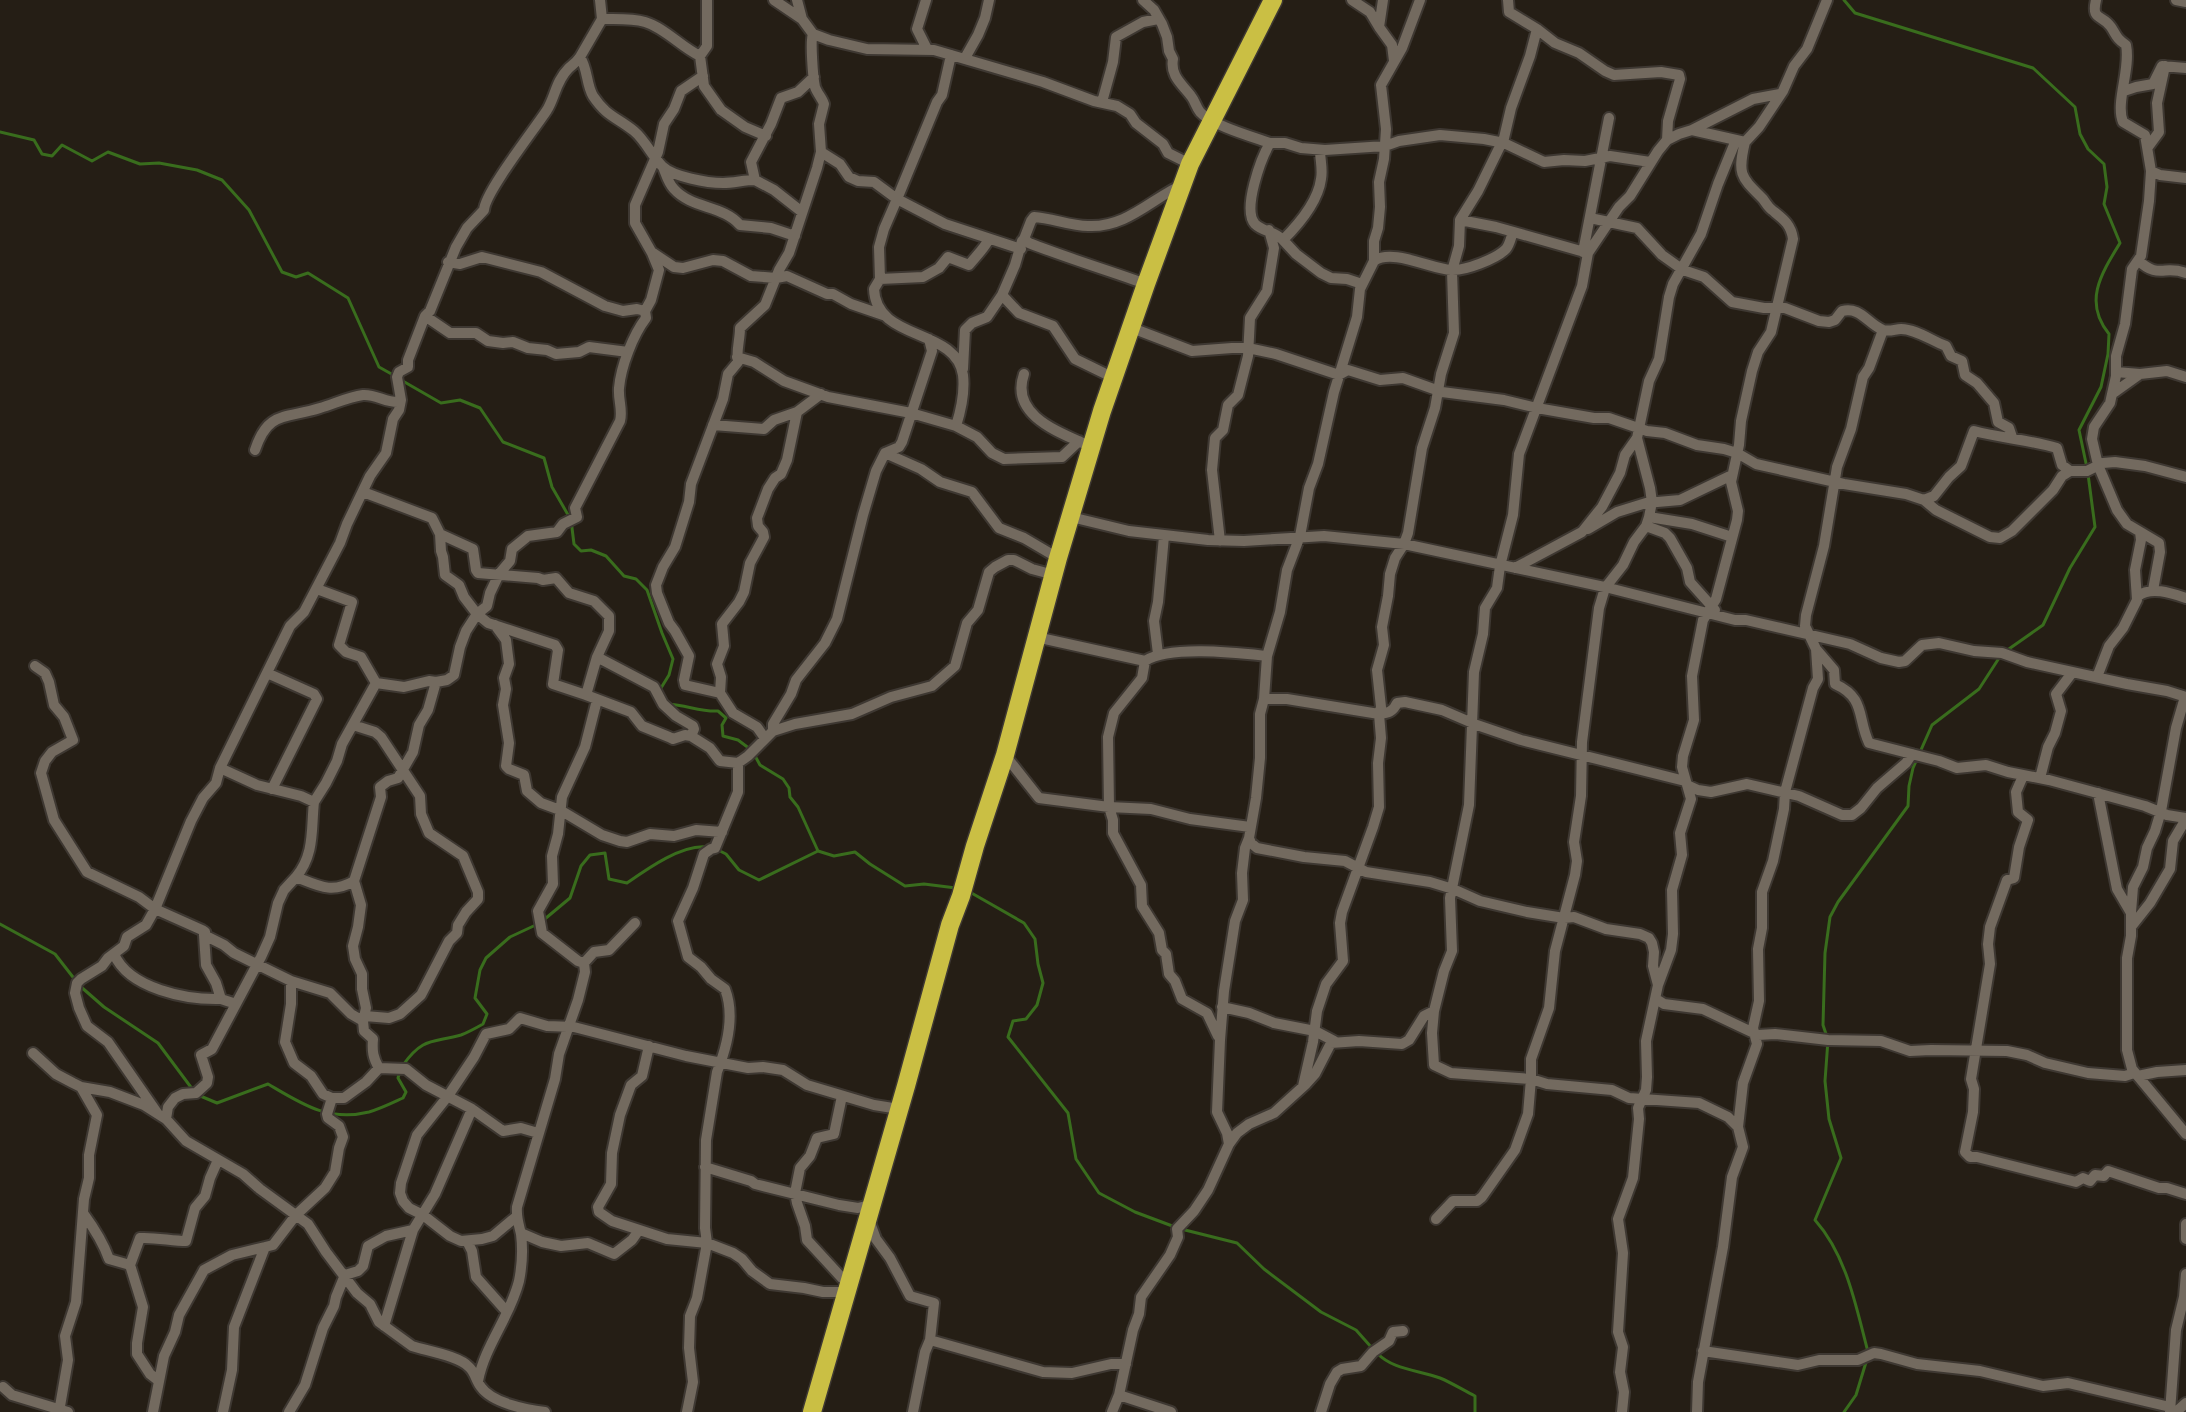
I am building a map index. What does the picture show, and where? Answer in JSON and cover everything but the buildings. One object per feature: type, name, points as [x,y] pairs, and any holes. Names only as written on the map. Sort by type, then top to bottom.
[{"type":"highway","points":[[812,1412],[950,925],[1005,756],[1071,517],[1086,444],[1114,378],[1190,164],[1273,0]]},
{"type":"street","points":[[545,1412],[531,1411],[488,1394],[477,1382],[470,1367],[462,1362],[412,1346],[384,1326],[376,1318],[370,1304],[357,1293],[326,1252],[308,1224],[243,1174],[186,1141],[162,1116],[108,1042],[87,1026],[75,993],[77,983],[102,966],[108,958],[124,946],[127,937],[146,925],[155,909],[190,820],[216,783],[220,768],[290,626],[304,612],[340,543],[372,471],[386,453],[393,419],[399,410],[400,389],[396,381],[397,377],[399,372],[408,367],[408,360],[425,316],[430,311],[438,292],[448,262],[467,228],[484,210],[484,204],[501,177],[531,132],[537,127],[551,104],[558,84],[580,57],[602,19],[600,0]]},
{"type":"street","points":[[706,0],[707,45],[700,56],[707,92],[721,110],[745,128],[766,136]]},
{"type":"street","points":[[774,0],[802,19],[813,34],[829,40],[867,49],[902,51],[927,49],[965,58],[1117,106],[1163,144],[1168,153],[1190,164]]},
{"type":"street","points":[[797,0],[802,19]]},
{"type":"street","points":[[926,0],[917,29],[927,49]]},
{"type":"street","points":[[965,58],[978,35],[989,0]]},
{"type":"street","points":[[1143,0],[1155,10],[1173,57],[1172,66],[1177,80],[1192,96],[1200,112],[1212,120],[1270,143],[1286,143],[1301,148],[1320,150],[1385,146],[1398,141],[1440,135],[1501,143],[1544,162],[1585,161],[1617,156],[1650,162]]},
{"type":"street","points":[[1352,0],[1370,12],[1392,45],[1394,61]]},
{"type":"street","points":[[1379,27],[1383,0]]},
{"type":"street","points":[[1229,1144],[1227,1133],[1217,1112],[1222,1007],[1235,921],[1243,900],[1242,873],[1260,758],[1260,714],[1264,699],[1268,656],[1280,612],[1287,570],[1300,536],[1309,488],[1318,464],[1339,375],[1357,317],[1362,284],[1374,261],[1374,241],[1380,207],[1379,182],[1385,146],[1386,118],[1381,85],[1402,48],[1420,0]]},
{"type":"street","points":[[1508,0],[1509,12],[1555,43],[1579,53],[1614,75],[1662,72],[1679,75],[1680,79],[1668,121],[1667,140]]},
{"type":"street","points":[[1582,532],[1602,507],[1620,473],[1625,455],[1638,433],[1649,381],[1659,359],[1673,284],[1683,270],[1701,234],[1718,184],[1741,141],[1759,127],[1794,66],[1807,49],[1827,0]]},
{"type":"street","points":[[2096,0],[2094,10],[2096,14],[2110,26],[2117,39],[2126,45],[2128,59],[2121,119],[2142,132],[2148,147],[2151,171],[2141,256],[2132,269],[2125,324],[2116,356],[2112,394],[2108,408],[2097,421],[2093,433],[2098,465],[2118,510],[2127,524],[2160,545],[2153,590]]},
{"type":"street","points":[[2176,0],[2186,2]]},
{"type":"street","points":[[602,19],[644,22],[668,35],[686,50],[700,56]]},
{"type":"street","points":[[1102,102],[1113,64],[1116,37],[1143,22],[1158,19]]},
{"type":"street","points":[[1303,1086],[1317,1011],[1326,984],[1343,961],[1340,923],[1379,807],[1378,763],[1381,707],[1377,670],[1384,645],[1382,627],[1390,574],[1395,558],[1404,544],[1410,523],[1422,448],[1435,408],[1437,390],[1454,333],[1452,271],[1459,246],[1460,220],[1478,191],[1507,131],[1510,108],[1530,56],[1537,29]]},
{"type":"street","points":[[720,693],[686,685],[684,680],[689,656],[669,623],[656,589],[663,567],[675,547],[689,502],[691,484],[723,399],[728,374],[738,364],[737,349],[741,341],[740,328],[765,305],[789,253],[818,168],[821,152],[819,124],[824,104],[817,93],[814,77],[811,40],[813,34]]},
{"type":"street","points":[[883,315],[877,305],[874,292],[880,279],[879,247],[884,229],[937,102],[942,95],[951,55]]},
{"type":"street","points":[[580,57],[586,65],[590,91],[600,106],[612,118],[636,132],[663,167],[673,188],[691,201],[727,213],[740,225],[771,228],[795,236]]},
{"type":"street","points":[[2124,91],[2153,84],[2157,80],[2160,68],[2164,66],[2186,69]]},
{"type":"street","points":[[2148,147],[2159,132],[2157,103],[2164,66]]},
{"type":"street","points":[[376,683],[405,687],[429,681],[447,680],[454,675],[460,647],[477,614],[487,606],[499,574],[510,561],[512,549],[531,535],[557,532],[563,524],[577,517],[575,508],[622,418],[619,388],[628,352],[645,319],[645,311],[659,276],[652,253],[635,223],[635,205],[656,157],[664,124],[674,109],[681,91],[703,76]]},
{"type":"street","points":[[755,180],[751,162],[766,136],[781,98],[798,92],[814,77]]},
{"type":"street","points":[[1586,253],[1619,207],[1630,196],[1650,162],[1667,140],[1753,99],[1780,94]]},
{"type":"street","points":[[1609,118],[1590,218],[1582,286],[1519,454],[1513,515],[1497,588],[1485,608],[1484,634],[1474,672],[1469,805],[1450,914],[1452,951],[1444,971],[1434,1011],[1432,1033],[1434,1065],[1451,1073],[1531,1079],[1547,1084],[1612,1090],[1629,1098],[1699,1103],[1728,1117],[1738,1127]]},
{"type":"street","points":[[1692,130],[1741,141]]},
{"type":"street","points":[[1622,1412],[1624,1392],[1620,1372],[1623,1347],[1618,1332],[1623,1253],[1618,1219],[1633,1178],[1638,1108],[1643,1098],[1647,1077],[1646,1041],[1658,985],[1671,950],[1672,890],[1682,855],[1680,833],[1691,799],[1682,760],[1694,720],[1692,676],[1706,613],[1717,595],[1720,575],[1738,511],[1732,478],[1752,370],[1758,352],[1768,338],[1784,271],[1792,249],[1792,231],[1786,220],[1770,209],[1745,182],[1741,160],[1741,141]]},
{"type":"street","points":[[1270,143],[1260,162],[1252,195],[1251,214],[1254,223],[1277,234],[1296,254],[1321,273],[1331,278],[1347,279],[1362,284]]},
{"type":"street","points":[[1283,240],[1310,206],[1316,194],[1321,180],[1320,150]]},
{"type":"street","points":[[821,152],[840,164],[849,177],[858,181],[874,182],[897,200],[945,224],[989,239],[1029,243],[1146,284]]},
{"type":"street","points":[[663,167],[676,175],[721,183],[755,180],[774,190],[802,212]]},
{"type":"street","points":[[2151,171],[2160,175],[2186,178]]},
{"type":"street","points":[[956,426],[962,406],[965,330],[972,323],[987,317],[1002,295],[1030,221],[1034,217],[1086,226],[1101,225],[1138,213],[1150,206],[1165,192],[1184,183]]},
{"type":"street","points":[[1590,218],[1637,228],[1657,250],[1683,270],[1704,277],[1732,302],[1764,308],[1777,307],[1829,322],[1835,320],[1842,311],[1850,310],[1861,314],[1884,330],[1911,331],[1947,347],[1951,356],[1962,361],[1965,375],[1977,383],[1994,403],[1998,422],[2009,428],[2012,437]]},
{"type":"street","points":[[1460,220],[1513,232],[1586,253]]},
{"type":"street","points":[[1220,541],[1212,470],[1215,438],[1223,430],[1228,405],[1238,395],[1248,348],[1250,318],[1267,291],[1274,248],[1269,230]]},
{"type":"street","points":[[1374,261],[1382,257],[1406,260],[1452,271],[1473,266],[1498,255],[1509,246],[1513,232]]},
{"type":"street","points":[[880,279],[923,277],[939,268],[948,257],[969,265],[989,239]]},
{"type":"street","points":[[652,253],[674,267],[683,268],[718,260],[751,276],[789,277],[827,294],[833,294],[851,304],[883,315],[915,335],[946,348],[958,361],[963,375]]},
{"type":"street","points":[[448,262],[460,264],[482,257],[541,273],[605,306],[623,311],[637,309],[645,311]]},
{"type":"street","points":[[2139,261],[2152,271],[2176,270],[2186,273]]},
{"type":"street","points":[[1002,295],[1019,313],[1053,326],[1075,359],[1114,378]]},
{"type":"street","points":[[425,316],[450,333],[476,333],[488,341],[513,342],[556,354],[579,352],[589,347],[628,352]]},
{"type":"street","points":[[1132,328],[1192,351],[1248,348],[1276,354],[1339,375],[1348,370],[1380,380],[1403,378],[1437,390],[1504,400],[1594,418],[1609,418],[1638,433],[1647,431],[1665,433],[1696,445],[1717,447],[1737,453],[1753,461],[1835,481],[1894,491],[1924,500],[1936,510],[1990,537],[2000,538],[2012,531],[2056,486],[2062,476],[2070,471],[2087,471],[2107,462],[2138,465],[2186,477]]},
{"type":"street","points":[[1697,1412],[1698,1382],[1723,1247],[1732,1177],[1743,1147],[1738,1127],[1743,1083],[1757,1044],[1754,1020],[1759,1000],[1758,954],[1762,928],[1761,896],[1773,861],[1784,809],[1785,792],[1813,688],[1818,679],[1816,650],[1805,626],[1806,615],[1824,546],[1841,454],[1851,429],[1861,385],[1884,330]]},
{"type":"street","points":[[363,492],[432,518],[440,534],[444,573],[448,579],[459,585],[464,597],[477,614],[488,623],[555,645],[558,650],[553,684],[631,712],[642,726],[673,739],[685,735],[691,736],[710,748],[720,761],[738,763],[748,756],[768,734],[791,694],[796,680],[825,643],[837,619],[865,506],[880,460],[885,453],[901,445],[932,351],[929,339]]},
{"type":"street","points":[[928,364],[946,348]]},
{"type":"street","points":[[738,357],[754,362],[784,381],[821,394],[911,413],[956,426],[977,437],[992,453],[1008,459],[1062,457],[1086,444]]},
{"type":"street","points":[[2116,372],[2140,374],[2167,371],[2186,377]]},
{"type":"street","points":[[1024,374],[1020,387],[1029,411],[1041,421],[1086,444]]},
{"type":"street","points":[[2112,394],[2140,374]]},
{"type":"street","points":[[713,425],[764,429],[774,420],[797,412],[821,394]]},
{"type":"street","points":[[255,450],[265,428],[283,416],[317,410],[350,397],[364,395],[390,403],[399,402]]},
{"type":"street","points":[[768,734],[733,713],[720,693],[721,677],[717,663],[724,646],[722,624],[740,602],[750,563],[764,537],[758,526],[757,518],[772,481],[781,474],[787,460],[797,412]]},
{"type":"street","points":[[1924,500],[1934,496],[1961,466],[1973,431],[2012,437],[2057,448],[2062,465],[2070,471]]},
{"type":"street","points":[[1436,1219],[1453,1201],[1479,1200],[1515,1150],[1528,1114],[1531,1059],[1549,1008],[1555,951],[1576,868],[1574,842],[1581,796],[1584,714],[1597,621],[1605,588],[1623,565],[1630,549],[1648,522],[1652,502],[1638,433]]},
{"type":"street","points":[[885,453],[921,469],[940,482],[972,492],[999,528],[1024,538],[1056,566]]},
{"type":"street","points":[[1515,568],[1617,512],[1652,502],[1680,500],[1732,478],[1753,461]]},
{"type":"street","points":[[1071,517],[1129,531],[1220,541],[1300,536],[1341,537],[1360,541],[1404,544],[1605,588],[1706,613],[1809,633],[1850,644],[1875,656],[1899,662],[1905,661],[1922,645],[1939,643],[1974,651],[2002,653],[2019,660],[2072,673],[2167,691],[2186,697],[2176,728],[2156,831],[2147,848],[2143,867],[2133,887],[2127,958],[2129,1065],[2186,1134]]},
{"type":"street","points":[[1648,522],[1692,524],[1732,537]]},
{"type":"street","points":[[1648,522],[1670,538],[1687,568],[1690,582],[1702,596],[1706,613]]},
{"type":"street","points":[[2097,677],[2109,646],[2123,628],[2138,596],[2135,570],[2141,540],[2140,532]]},
{"type":"street","points":[[440,534],[471,547],[475,553],[478,573],[543,580],[556,578],[569,593],[599,605],[609,616],[610,626],[597,657],[586,694]]},
{"type":"street","points":[[1158,654],[1153,627],[1158,602],[1164,536]]},
{"type":"street","points":[[768,734],[795,724],[852,714],[891,697],[932,686],[955,666],[968,623],[978,610],[991,570],[1004,562],[1014,560],[1032,569],[1056,566]]},
{"type":"street","points":[[316,589],[352,602],[339,645],[346,652],[361,657],[376,683]]},
{"type":"street","points":[[2138,596],[2153,590],[2186,598]]},
{"type":"street","points":[[495,625],[506,642],[509,664],[504,678],[506,689],[502,705],[509,739],[507,767],[524,776],[529,793],[541,803],[560,810],[602,835],[623,842],[650,834],[674,836],[696,830],[722,832]]},
{"type":"street","points":[[1036,637],[1145,661],[1158,654],[1219,652],[1268,656]]},
{"type":"street","points":[[1816,650],[1834,670],[1835,684],[1845,689],[1858,704],[1869,743],[1940,761],[1957,768],[1986,765],[2098,793],[2161,811],[2167,815],[2186,818],[2173,841],[2170,869],[2150,903],[2131,927]]},
{"type":"street","points":[[597,657],[654,687],[663,704],[676,716],[693,726],[691,736]]},
{"type":"street","points":[[1145,661],[1142,678],[1116,709],[1108,733],[1109,807],[1113,820],[1114,837],[1141,885],[1142,906],[1159,933],[1162,950],[1166,954],[1169,974],[1175,981],[1183,1001],[1202,1009],[1210,1018],[1220,1040]]},
{"type":"street","points":[[35,666],[45,673],[54,705],[64,717],[73,735],[73,740],[52,752],[42,767],[42,777],[54,820],[87,872],[123,889],[155,909],[205,932],[206,965],[216,983],[221,999]]},
{"type":"street","points":[[267,673],[314,694],[317,699],[272,789]]},
{"type":"street","points":[[2040,778],[2061,711],[2056,694],[2072,673]]},
{"type":"street","points":[[379,1068],[374,1060],[373,1040],[364,1031],[366,1008],[362,974],[355,959],[353,946],[361,905],[354,881],[381,797],[380,787],[398,778],[404,770],[413,752],[419,725],[428,710],[436,682]]},
{"type":"street","points":[[162,1116],[175,1098],[183,1094],[196,1093],[207,1083],[208,1077],[201,1056],[212,1049],[270,937],[278,903],[284,890],[300,872],[312,841],[311,825],[314,802],[337,761],[342,744],[376,683]]},
{"type":"street","points":[[1264,699],[1287,699],[1379,714],[1389,713],[1395,709],[1397,703],[1405,702],[1448,712],[1521,740],[1686,783],[1704,792]]},
{"type":"street","points":[[584,963],[546,938],[542,933],[538,918],[540,907],[553,884],[552,856],[558,834],[562,797],[585,747],[597,700]]},
{"type":"street","points":[[204,935],[234,953],[291,981],[330,993],[351,1014],[364,1018],[389,1018],[400,1014],[421,995],[449,941],[457,933],[458,925],[478,899],[478,892],[463,856],[429,833],[421,814],[420,796],[381,737],[375,732],[353,725]]},
{"type":"street","points":[[1691,799],[1704,792],[1747,784],[1798,795],[1842,815],[1852,815],[1861,808],[1877,788],[1906,763],[1911,754]]},
{"type":"street","points":[[1005,756],[1039,798],[1109,807],[1151,809],[1250,833]]},
{"type":"street","points":[[687,1412],[693,1382],[689,1348],[690,1316],[697,1298],[708,1243],[705,1228],[705,1167],[710,1112],[731,1013],[726,991],[688,957],[678,921],[693,888],[704,854],[715,848],[738,792],[738,763]]},
{"type":"street","points":[[220,768],[272,789],[301,796],[314,802]]},
{"type":"street","points":[[2023,776],[2016,792],[2017,803],[2019,813],[2028,820],[2018,851],[2016,873],[2014,878],[2007,880],[1990,927],[1988,944],[1990,964],[1970,1083],[1974,1089],[1973,1112],[1971,1132],[1965,1149],[1968,1156],[2078,1182],[2081,1179],[2090,1181],[2095,1174],[2104,1176],[2108,1171],[2159,1188],[2186,1194]]},
{"type":"street","points":[[2098,793],[2117,890],[2130,913]]},
{"type":"street","points":[[1250,833],[1251,843],[1257,848],[1345,861],[1378,875],[1430,882],[1480,901],[1564,918],[1574,916],[1606,929],[1640,934],[1649,938],[1654,952],[1653,966],[1658,985]]},
{"type":"street","points":[[296,876],[336,889],[354,881]]},
{"type":"street","points":[[477,1382],[484,1357],[507,1312],[518,1284],[521,1268],[521,1233],[517,1216],[519,1200],[555,1079],[559,1054],[585,972],[584,963],[594,952],[609,950],[635,923]]},
{"type":"street","points":[[114,954],[117,962],[128,974],[150,985],[184,997],[221,999],[236,1004]]},
{"type":"street","points":[[291,981],[291,1004],[285,1042],[294,1063],[311,1076],[323,1094],[332,1098],[347,1096],[366,1082],[379,1068]]},
{"type":"street","points":[[1656,999],[1664,1004],[1703,1009],[1754,1034],[1786,1034],[1828,1040],[1881,1041],[1910,1051],[1994,1050],[2022,1053],[2045,1063],[2088,1073],[2125,1076],[2186,1070]]},
{"type":"street","points":[[1222,1007],[1249,1013],[1274,1023],[1315,1031],[1334,1041],[1402,1044],[1408,1040],[1424,1016],[1434,1011]]},
{"type":"street","points":[[517,1216],[493,1236],[467,1241],[450,1236],[402,1202],[399,1187],[417,1135],[448,1096],[486,1034],[509,1029],[522,1017],[547,1026],[574,1028],[686,1056],[748,1068],[763,1067],[783,1070],[807,1085],[874,1105],[899,1109]]},
{"type":"street","points":[[1112,1412],[1119,1395],[1141,1297],[1170,1255],[1178,1236],[1177,1229],[1208,1190],[1229,1144],[1242,1129],[1274,1113],[1303,1086],[1315,1074],[1327,1048],[1334,1041]]},
{"type":"street","points":[[649,1046],[642,1076],[631,1085],[620,1115],[612,1153],[611,1184],[598,1210],[612,1221],[639,1230],[667,1239],[708,1243],[739,1256],[752,1271],[770,1284],[823,1292],[848,1287],[807,1240],[795,1193],[800,1168],[810,1156],[817,1138],[834,1134],[842,1096]]},
{"type":"street","points":[[33,1053],[56,1074],[81,1087],[123,1096],[162,1116]]},
{"type":"street","points":[[379,1068],[406,1070],[426,1084],[472,1109],[503,1131],[521,1128],[538,1133]]},
{"type":"street","points":[[3,1387],[12,1395],[62,1411],[68,1360],[65,1336],[76,1302],[83,1213],[89,1178],[90,1145],[97,1115],[81,1087]]},
{"type":"street","points":[[153,1412],[164,1356],[175,1332],[179,1315],[204,1270],[232,1255],[273,1245],[296,1215],[325,1188],[337,1167],[343,1137],[339,1126],[328,1118],[332,1098]]},
{"type":"street","points":[[384,1326],[413,1230],[455,1153],[472,1109]]},
{"type":"street","points":[[159,1381],[150,1374],[137,1354],[143,1307],[130,1265],[140,1238],[169,1238],[186,1241],[195,1208],[205,1197],[218,1160]]},
{"type":"street","points":[[705,1167],[755,1184],[839,1206],[869,1211],[876,1239],[890,1258],[907,1292],[913,1298],[934,1303],[930,1340],[925,1352],[914,1412]]},
{"type":"street","points":[[83,1213],[104,1244],[109,1259],[130,1265]]},
{"type":"street","points":[[2186,1224],[2186,1239]]},
{"type":"street","points":[[289,1412],[305,1385],[323,1328],[345,1275],[363,1266],[366,1262],[368,1246],[386,1236],[413,1230]]},
{"type":"street","points":[[521,1233],[542,1242],[561,1246],[588,1243],[614,1254],[632,1240],[639,1230]]},
{"type":"street","points":[[467,1241],[472,1251],[476,1277],[507,1312]]},
{"type":"street","points":[[223,1412],[232,1370],[234,1327],[265,1247]]},
{"type":"street","points":[[2172,1410],[2176,1330],[2185,1291],[2186,1274]]},
{"type":"street","points":[[1321,1412],[1330,1384],[1337,1372],[1361,1366],[1373,1352],[1389,1341],[1393,1332],[1403,1331]]},
{"type":"street","points":[[930,1340],[1043,1372],[1071,1373],[1111,1364],[1126,1364]]},
{"type":"street","points":[[1703,1351],[1798,1365],[1819,1360],[1858,1360],[1874,1353],[1924,1366],[1980,1371],[2043,1386],[2068,1383],[2172,1410],[2186,1403]]},
{"type":"street","points":[[1119,1395],[1171,1412]]},
{"type":"waterway","points":[[1844,0],[1855,13],[2033,68],[2075,107],[2080,134],[2088,149],[2104,164],[2107,187],[2104,204],[2120,243],[2101,277],[2096,299],[2101,322],[2109,334],[2108,354],[2101,387],[2079,430],[2087,468]]},
{"type":"waterway","points":[[0,132],[34,140],[42,154],[52,156],[62,145],[92,161],[108,152],[140,164],[159,163],[197,170],[222,180],[249,210],[282,272],[296,277],[308,273],[348,298],[379,367],[395,376]]},
{"type":"waterway","points":[[401,380],[441,403],[460,400],[480,408],[503,442],[544,458],[552,487],[571,520],[574,544],[581,551],[591,550],[606,556],[624,576],[636,579],[647,590],[673,659],[669,675],[661,691]]},
{"type":"waterway","points":[[2006,651],[2043,625],[2070,568],[2095,527],[2088,474]]},
{"type":"waterway","points":[[1868,1352],[1843,1266],[1826,1234],[1815,1220],[1841,1158],[1829,1119],[1825,1081],[1828,1040],[1823,1025],[1825,953],[1830,917],[1838,902],[1908,806],[1913,768],[1932,725],[1979,689],[2001,655]]},
{"type":"waterway","points":[[668,704],[718,711],[726,718],[722,725],[723,736],[738,740],[750,749]]},
{"type":"waterway","points":[[754,754],[760,765],[783,779],[789,788],[790,797],[798,807],[818,851]]},
{"type":"waterway","points":[[403,1065],[422,1045],[461,1035],[483,1024],[487,1014],[475,998],[480,970],[486,958],[510,937],[540,923],[570,898],[581,866],[590,855],[605,853],[609,879],[627,883],[676,853],[697,847],[707,847]]},
{"type":"waterway","points":[[716,849],[726,854],[739,870],[759,880],[818,851],[834,856],[855,852],[905,886],[924,884],[956,888]]},
{"type":"waterway","points":[[968,891],[1024,923],[1035,939],[1043,983],[1037,1005],[1026,1019],[1013,1021],[1008,1037],[1068,1113],[1076,1159],[1099,1193],[1135,1212],[1175,1227]]},
{"type":"waterway","points":[[0,924],[55,954],[76,981]]},
{"type":"waterway","points":[[80,986],[104,1007],[158,1043],[193,1090]]},
{"type":"waterway","points":[[198,1095],[217,1103],[268,1084],[316,1109],[341,1115],[354,1114],[373,1111],[403,1098],[406,1092],[398,1078],[400,1071]]},
{"type":"waterway","points":[[1181,1229],[1237,1243],[1264,1269],[1321,1312],[1356,1330],[1372,1348]]},
{"type":"waterway","points":[[1377,1353],[1391,1363],[1440,1378],[1475,1396],[1475,1412]]},
{"type":"waterway","points":[[1844,1412],[1856,1395],[1867,1359]]}]
